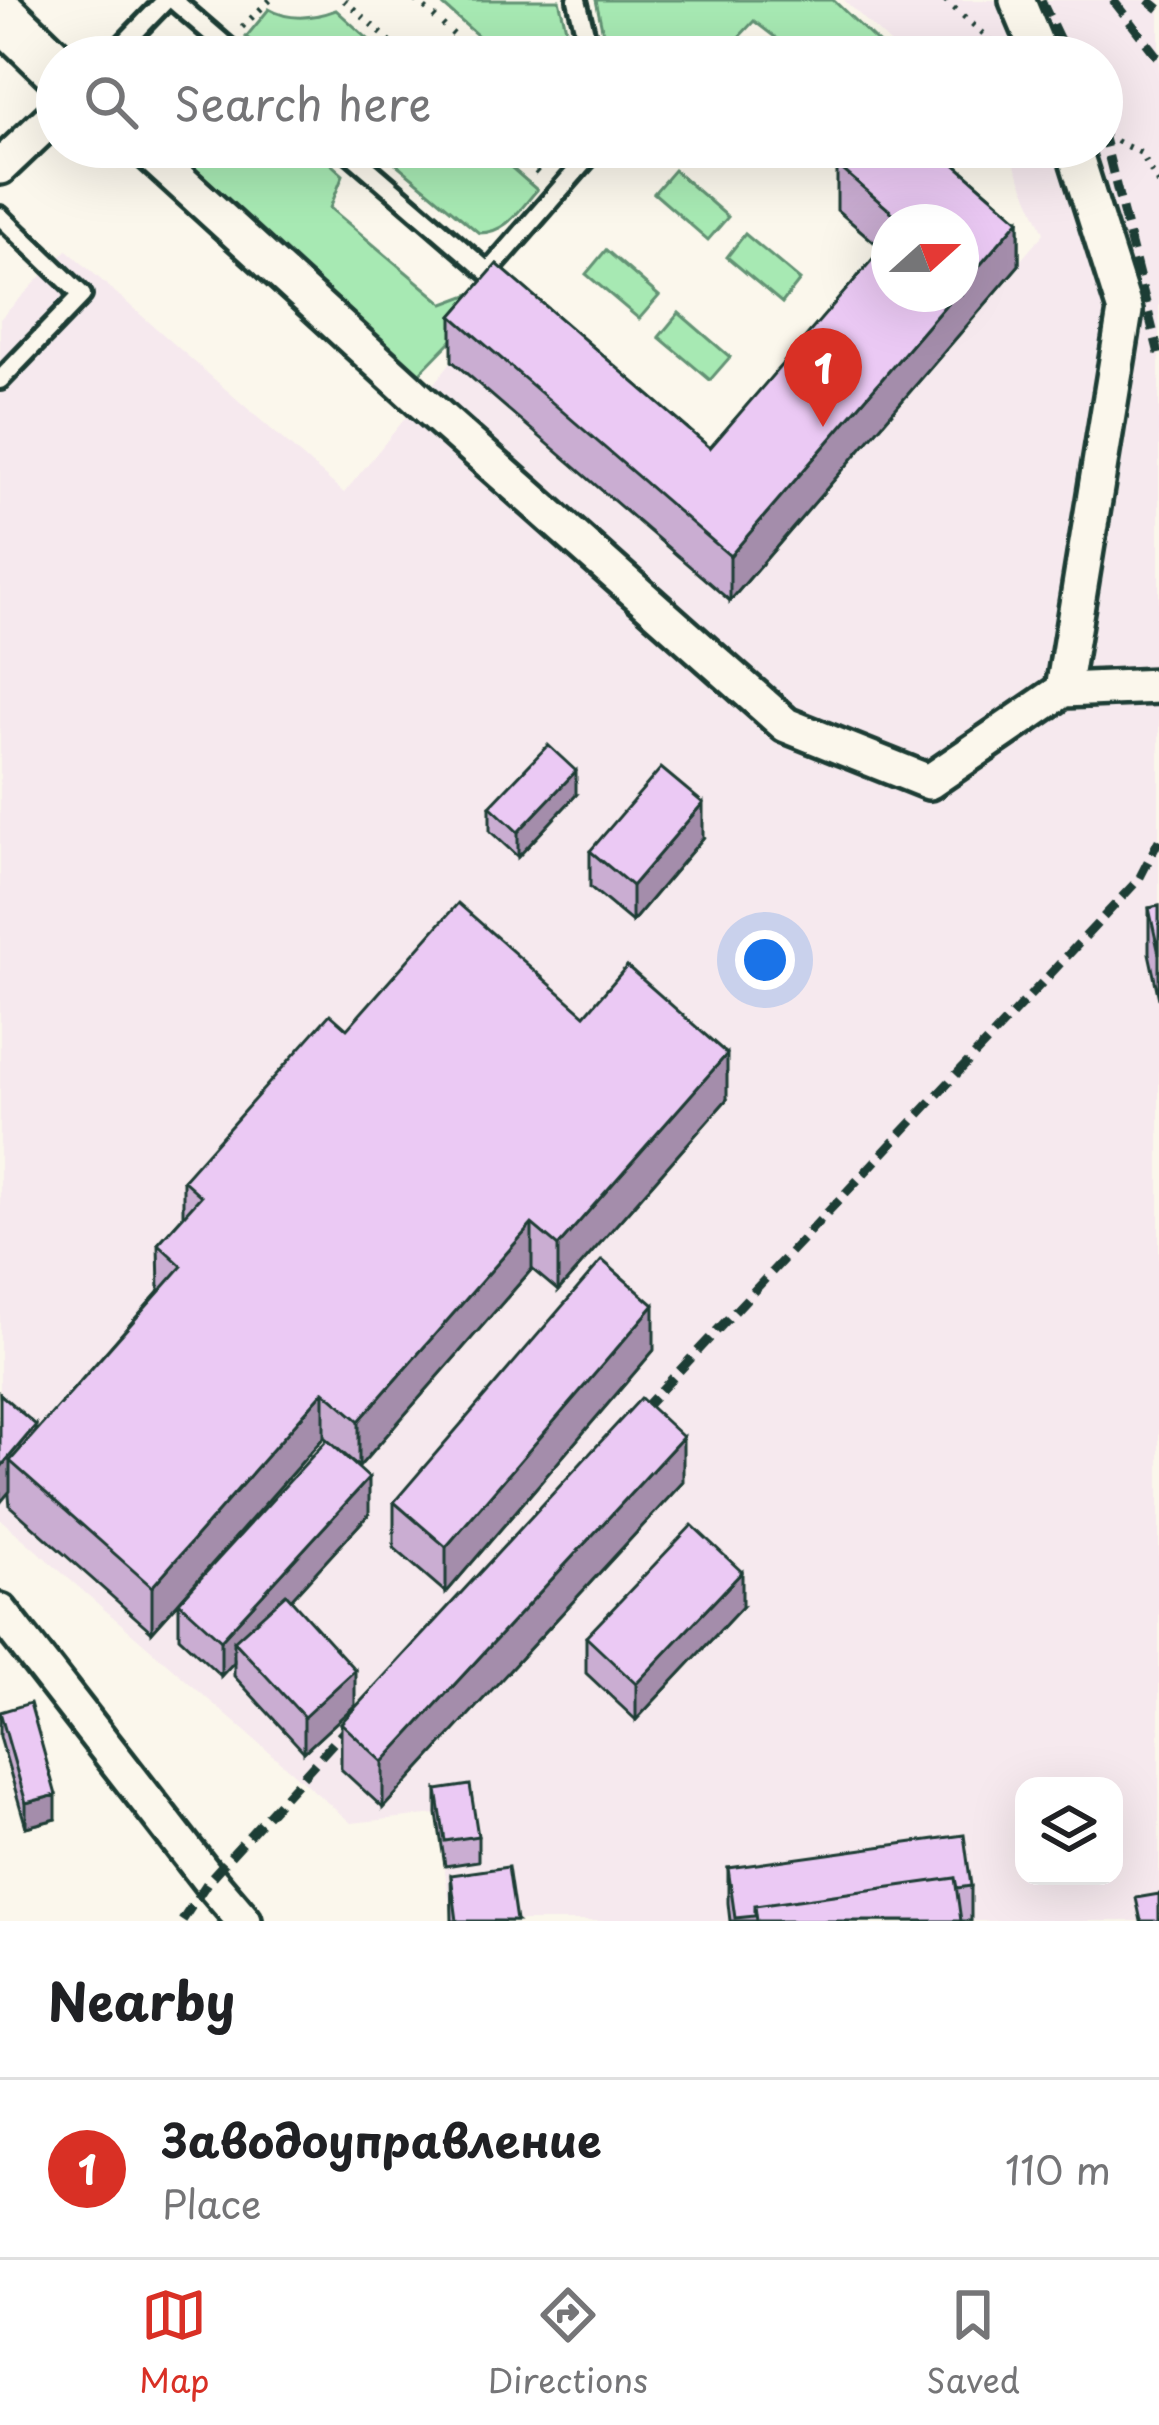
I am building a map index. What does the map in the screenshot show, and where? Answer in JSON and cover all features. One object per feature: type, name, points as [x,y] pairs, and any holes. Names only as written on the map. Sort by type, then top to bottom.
[{"type":"street","points":[[1017,0],[1032,36]]},
{"type":"street","points":[[0,13],[36,48]]},
{"type":"street","points":[[0,167],[36,133]]},
{"type":"street","points":[[165,168],[786,725],[929,782],[1063,691],[1159,686]]},
{"type":"street","points":[[1063,691],[1125,311],[1080,168]]},
{"type":"street","points":[[0,1611],[244,1921]]},
{"type":"lane","points":[[133,36],[170,0],[214,36]]},
{"type":"lane","points":[[577,0],[586,36]]},
{"type":"lane","points":[[367,168],[488,272],[578,168]]},
{"type":"lane","points":[[0,216],[82,295],[0,380]]},
{"type":"path","points":[[232,36],[270,0]]},
{"type":"path","points":[[344,0],[384,36]]},
{"type":"path","points":[[416,0],[455,36]]},
{"type":"path","points":[[945,0],[986,36]]},
{"type":"path","points":[[1123,144],[1141,153],[1159,184]]},
{"type":"path","points":[[532,168],[558,191]]},
{"type":"shaded area","points":[[844,0],[1159,0],[1159,1921],[452,1921],[437,1814],[351,1823],[0,1519],[0,319],[67,250],[344,493],[452,361],[730,600],[1044,233],[1016,168],[1123,168],[1123,36],[883,36]]},
{"type":"green space","points":[[437,0],[559,0],[568,36],[478,36]]},
{"type":"green space","points":[[596,0],[833,0],[871,36],[774,36],[754,21],[740,36],[604,36]]},
{"type":"green space","points":[[269,9],[302,17],[336,10],[365,36],[247,36]]},
{"type":"green space","points":[[179,168],[335,168],[343,175],[330,208],[444,304],[476,292],[491,300],[413,380]]},
{"type":"green space","points":[[401,168],[512,168],[537,190],[505,225],[479,233]]},
{"type":"green space","points":[[674,170],[728,217],[708,240],[654,193]]},
{"type":"green space","points":[[745,234],[800,280],[782,303],[727,257]]},
{"type":"green space","points":[[606,250],[659,296],[639,319],[586,274]]},
{"type":"green space","points":[[679,313],[730,357],[710,380],[659,337]]},
{"type":"building","points":[[840,168],[959,168],[1019,220],[979,266],[979,204],[882,204]]},
{"type":"building","points":[[871,261],[871,312],[940,312],[730,556],[452,316],[497,264],[710,448]]},
{"type":"building","points":[[548,745],[576,771],[518,832],[490,806]]},
{"type":"building","points":[[661,768],[703,803],[632,886],[590,851]]},
{"type":"building","points":[[458,903],[585,1015],[627,966],[727,1054],[558,1246],[532,1224],[359,1421],[324,1391],[152,1587],[10,1461],[182,1266],[158,1244],[201,1196],[183,1180],[330,1014],[347,1029]]},
{"type":"building","points":[[1159,906],[1159,954],[1149,908]]},
{"type":"building","points":[[602,1260],[654,1305],[446,1547],[394,1502]]},
{"type":"building","points":[[0,1394],[36,1425],[0,1468]]},
{"type":"building","points":[[641,1398],[683,1437],[383,1762],[341,1723]]},
{"type":"building","points":[[327,1440],[369,1478],[221,1640],[179,1602]]},
{"type":"building","points":[[692,1525],[742,1572],[636,1684],[586,1637]]},
{"type":"building","points":[[286,1594],[355,1670],[304,1717],[234,1641]]},
{"type":"building","points":[[30,1703],[56,1795],[26,1803],[0,1712]]},
{"type":"building","points":[[470,1785],[478,1836],[445,1841],[437,1790]]},
{"type":"building","points":[[964,1835],[971,1886],[957,1888],[955,1878],[755,1906],[755,1916],[735,1918],[728,1868]]},
{"type":"building","points":[[508,1867],[516,1921],[457,1921],[451,1875]]},
{"type":"building","points":[[955,1878],[961,1921],[757,1921],[755,1906]]},
{"type":"building","points":[[1159,1894],[1159,1921],[1141,1921],[1136,1898]]},
{"type":"railway","points":[[1041,0],[1058,36]]},
{"type":"railway","points":[[1113,0],[1159,59]]},
{"type":"railway","points":[[1148,0],[1159,9]]},
{"type":"railway","points":[[1112,168],[1159,354]]},
{"type":"railway","points":[[624,1430],[1139,879],[1159,840]]},
{"type":"railway","points":[[182,1921],[209,1880],[362,1711]]},
{"type":"place","name":"Заводоуправление","points":[[823,427]]}]
